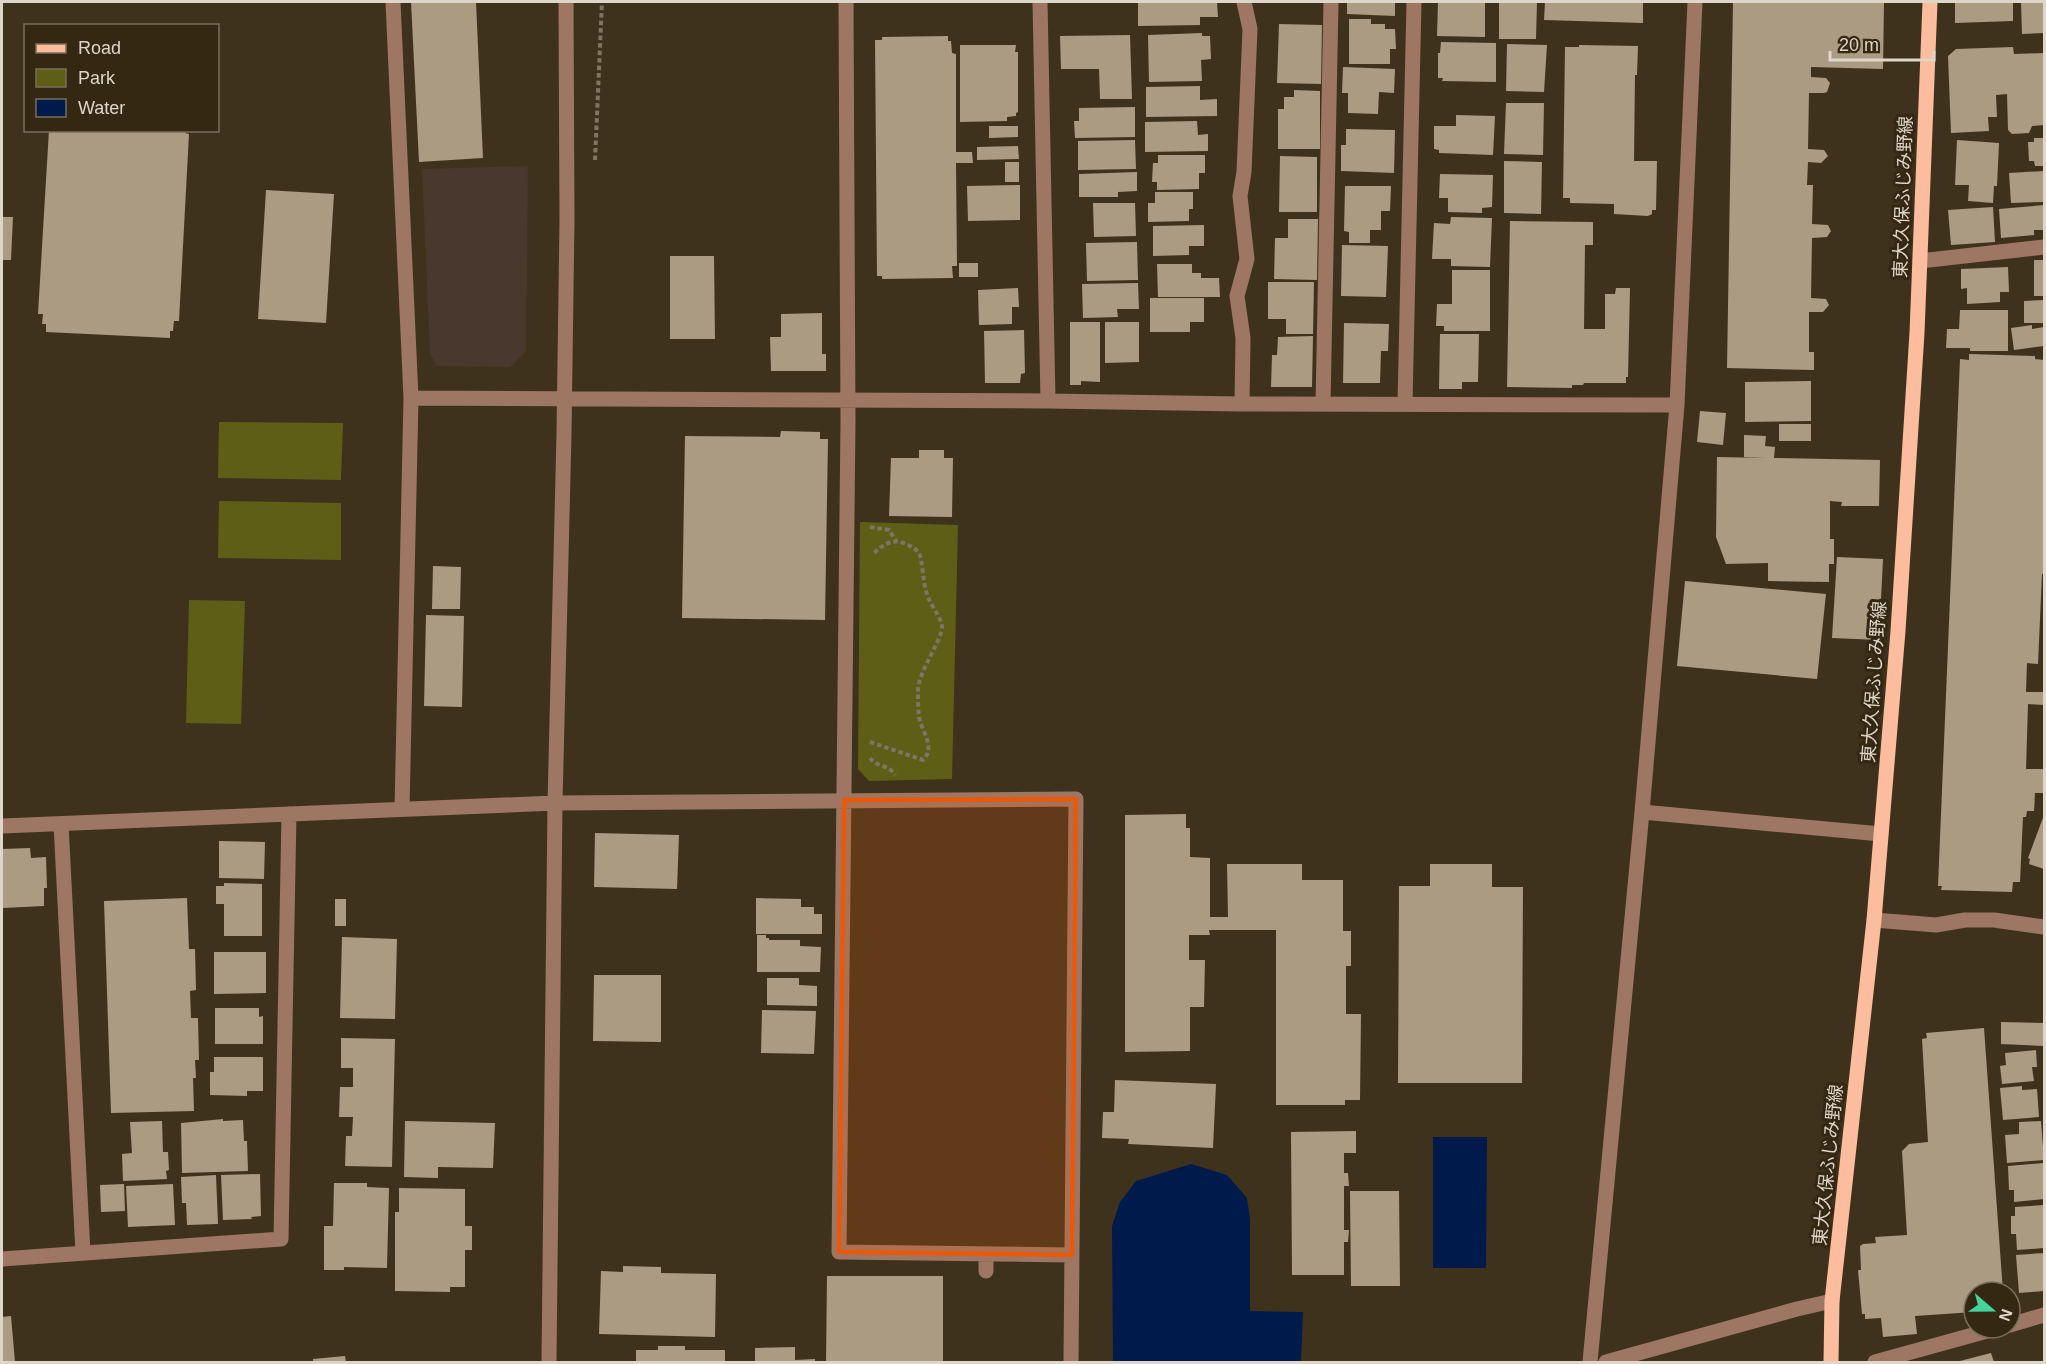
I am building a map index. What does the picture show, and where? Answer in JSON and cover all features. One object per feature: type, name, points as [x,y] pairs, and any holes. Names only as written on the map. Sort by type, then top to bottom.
[{"type":"main road","name":"東大久保ふじみ野線","points":[[1831,1362],[1832,1301],[1875,920],[1900,607],[1920,261],[1930,2]]},
{"type":"street","points":[[393,2],[411,398],[402,809]]},
{"type":"street","points":[[549,1362],[555,803],[565,399],[566,2]]},
{"type":"street","points":[[846,2],[848,401],[839,1252],[1072,1255]]},
{"type":"street","points":[[1040,2],[1048,401]]},
{"type":"street","points":[[1242,404],[1243,338],[1237,296],[1247,259],[1240,196],[1244,172],[1250,29],[1244,2]]},
{"type":"street","points":[[1323,404],[1331,2]]},
{"type":"street","points":[[1405,403],[1414,2]]},
{"type":"street","points":[[1590,1362],[1642,812],[1677,405],[1695,2]]},
{"type":"street","points":[[1920,261],[2044,247]]},
{"type":"street","points":[[411,398],[1677,405]]},
{"type":"street","points":[[2,826],[555,803],[1076,799],[1071,1362]]},
{"type":"street","points":[[1642,812],[1881,834]]},
{"type":"street","points":[[2,1259],[281,1239],[289,814]]},
{"type":"street","points":[[61,824],[83,1253]]},
{"type":"street","points":[[1875,920],[1936,925],[1965,920],[1994,920],[2044,927]]},
{"type":"street","points":[[986,1254],[986,1271]]},
{"type":"street","points":[[1606,1362],[1832,1301]]},
{"type":"street","points":[[2022,1321],[2044,1315]]},
{"type":"street","points":[[1875,1362],[1962,1338]]},
{"type":"path","points":[[867,747],[866,740],[923,760],[928,755],[930,746],[920,718],[918,687],[922,671],[941,633],[942,625],[926,591],[919,552],[906,542],[896,541],[880,547],[868,559]]},
{"type":"path","points":[[867,753],[874,763],[892,771],[895,776],[895,785]]},
{"type":"highlighted area","points":[[1076,799],[1072,1255],[839,1252],[844,800]]},
{"type":"shaded area","points":[[528,166],[526,351],[510,367],[437,366],[430,354],[422,169]]},
{"type":"green space","points":[[219,422],[343,423],[341,480],[218,478]]},
{"type":"green space","points":[[219,501],[341,503],[341,560],[218,558]]},
{"type":"green space","points":[[860,522],[958,525],[952,779],[869,781],[858,769]]},
{"type":"green space","points":[[189,600],[245,601],[241,724],[186,723]]},
{"type":"water","points":[[1433,1137],[1487,1137],[1486,1268],[1433,1268]]},
{"type":"water","points":[[1191,1164],[1227,1175],[1247,1198],[1250,1219],[1250,1311],[1303,1312],[1301,1362],[1113,1362],[1112,1226],[1120,1202],[1136,1181]]},
{"type":"building","points":[[411,2],[476,2],[483,158],[419,162]]},
{"type":"building","points":[[1138,2],[1217,2],[1218,17],[1200,17],[1200,25],[1138,26]]},
{"type":"building","points":[[1347,2],[1395,2],[1395,16],[1347,14]]},
{"type":"building","points":[[1438,2],[1485,2],[1485,37],[1437,36]]},
{"type":"building","points":[[1499,2],[1537,2],[1536,39],[1499,39]]},
{"type":"building","points":[[1545,2],[1643,2],[1643,23],[1544,20]]},
{"type":"building","points":[[1733,2],[1884,2],[1883,69],[1811,67],[1811,77],[1826,78],[1830,83],[1827,92],[1809,93],[1808,149],[1824,150],[1828,156],[1821,163],[1808,162],[1807,185],[1813,185],[1812,224],[1828,225],[1831,231],[1827,237],[1812,238],[1811,298],[1826,299],[1829,305],[1823,312],[1809,312],[1809,352],[1814,352],[1814,370],[1727,368]]},
{"type":"building","points":[[1955,2],[2013,2],[2013,21],[1955,23]]},
{"type":"building","points":[[2021,2],[2044,2],[2044,33],[2022,34]]},
{"type":"building","points":[[1349,19],[1371,19],[1371,24],[1385,24],[1385,29],[1395,29],[1396,49],[1390,49],[1390,64],[1349,64]]},
{"type":"building","points":[[1279,24],[1322,25],[1321,84],[1277,83]]},
{"type":"building","points":[[1202,33],[1202,36],[1210,36],[1211,59],[1201,60],[1202,81],[1149,82],[1148,35]]},
{"type":"building","points":[[1130,35],[1132,99],[1100,99],[1099,69],[1061,69],[1060,36]]},
{"type":"building","points":[[948,36],[952,53],[956,54],[956,152],[972,152],[973,163],[956,163],[957,266],[952,266],[953,278],[882,279],[882,276],[877,276],[875,40],[882,40],[882,37]]},
{"type":"building","points":[[1441,42],[1496,43],[1496,82],[1442,81],[1443,78],[1438,78],[1438,53],[1440,53]]},
{"type":"building","points":[[1507,44],[1547,45],[1544,92],[1506,91]]},
{"type":"building","points":[[960,45],[1016,45],[1018,112],[1016,116],[1007,117],[1007,121],[960,122]]},
{"type":"building","points":[[1579,45],[1638,46],[1637,75],[1635,75],[1634,161],[1657,161],[1656,210],[1652,210],[1652,214],[1648,216],[1614,214],[1614,204],[1570,203],[1570,198],[1563,198],[1565,47],[1579,47]]},
{"type":"building","points":[[2013,47],[2014,54],[2044,53],[2044,125],[2032,126],[2029,133],[2012,134],[2008,130],[2007,94],[1996,95],[1997,117],[1988,117],[1989,131],[1951,133],[1948,56],[1956,49]]},
{"type":"building","points":[[1343,67],[1395,69],[1394,93],[1379,92],[1378,114],[1348,113],[1348,93],[1342,93]]},
{"type":"building","points":[[1200,86],[1200,100],[1217,99],[1217,116],[1146,117],[1146,87]]},
{"type":"building","points":[[1294,90],[1320,91],[1320,149],[1278,149],[1278,109],[1284,109],[1284,97],[1294,97]]},
{"type":"building","points":[[1506,103],[1544,103],[1543,155],[1504,154]]},
{"type":"building","points":[[1135,107],[1135,137],[1075,138],[1074,121],[1079,121],[1079,108]]},
{"type":"building","points":[[1456,115],[1495,116],[1493,155],[1439,153],[1439,150],[1434,149],[1434,126],[1456,126]]},
{"type":"building","points":[[1197,121],[1198,135],[1208,134],[1208,151],[1145,152],[1145,122]]},
{"type":"building","points":[[989,126],[1018,126],[1018,137],[989,138]]},
{"type":"building","points":[[1346,129],[1395,130],[1394,173],[1341,171],[1341,145],[1346,145]]},
{"type":"building","points":[[49,132],[185,132],[189,134],[179,321],[174,321],[170,338],[46,332],[46,324],[42,324],[43,314],[38,314]]},
{"type":"building","points":[[2034,138],[2044,138],[2044,166],[2035,166],[2034,161],[2029,161],[2028,142],[2034,142]]},
{"type":"building","points":[[1135,140],[1136,169],[1078,170],[1078,141]]},
{"type":"building","points":[[1957,140],[1999,143],[1997,186],[1994,186],[1993,203],[1968,201],[1969,185],[1955,185]]},
{"type":"building","points":[[1018,146],[1019,159],[977,160],[977,147]]},
{"type":"building","points":[[1158,155],[1205,155],[1205,173],[1199,173],[1199,189],[1157,190],[1157,182],[1152,182],[1153,163],[1158,163]]},
{"type":"building","points":[[1280,156],[1317,157],[1317,212],[1279,212]]},
{"type":"building","points":[[1504,161],[1542,162],[1541,214],[1504,213]]},
{"type":"building","points":[[1005,162],[1019,162],[1019,182],[1005,182]]},
{"type":"building","points":[[2044,171],[2044,202],[2011,203],[2009,173]]},
{"type":"building","points":[[1137,172],[1137,191],[1118,192],[1118,197],[1079,197],[1079,174]]},
{"type":"building","points":[[1440,174],[1493,175],[1492,207],[1482,208],[1482,213],[1448,212],[1448,198],[1439,198]]},
{"type":"building","points":[[1020,185],[1020,220],[968,221],[967,186]]},
{"type":"building","points":[[1345,186],[1391,186],[1390,211],[1381,211],[1381,230],[1370,230],[1370,243],[1349,243],[1349,232],[1344,231]]},
{"type":"building","points":[[266,190],[334,194],[326,323],[258,319]]},
{"type":"building","points":[[1155,192],[1193,192],[1193,209],[1189,209],[1189,221],[1148,222],[1148,203],[1155,203]]},
{"type":"building","points":[[1093,203],[1135,203],[1136,236],[1094,237]]},
{"type":"building","points":[[2044,205],[2044,230],[2034,230],[2034,235],[2001,238],[1999,209]]},
{"type":"building","points":[[1993,207],[1995,242],[1951,245],[1948,210]]},
{"type":"building","points":[[2,217],[13,217],[11,260],[2,260]]},
{"type":"building","points":[[1451,217],[1492,218],[1490,267],[1451,266],[1451,259],[1432,259],[1434,223],[1450,224]]},
{"type":"building","points":[[1288,219],[1318,219],[1317,280],[1274,279],[1275,238],[1288,238]]},
{"type":"building","points":[[1510,221],[1593,222],[1593,245],[1585,245],[1584,329],[1605,329],[1605,294],[1615,294],[1616,288],[1630,288],[1626,383],[1584,383],[1583,385],[1572,385],[1572,388],[1507,387]]},
{"type":"building","points":[[1204,225],[1204,246],[1189,246],[1189,255],[1153,256],[1153,226]]},
{"type":"building","points":[[1137,242],[1138,280],[1087,281],[1086,243]]},
{"type":"building","points":[[1342,245],[1388,246],[1386,297],[1341,296]]},
{"type":"building","points":[[670,256],[714,256],[715,339],[670,339]]},
{"type":"building","points":[[2034,260],[2044,260],[2044,296],[2034,296]]},
{"type":"building","points":[[959,263],[978,263],[978,277],[959,277]]},
{"type":"building","points":[[1157,264],[1192,264],[1192,273],[1201,273],[1201,278],[1219,278],[1220,297],[1158,297]]},
{"type":"building","points":[[2008,267],[2009,292],[2000,292],[2000,302],[1967,304],[1967,288],[1961,289],[1961,269]]},
{"type":"building","points":[[1452,270],[1490,270],[1490,331],[1444,331],[1444,326],[1436,326],[1437,304],[1452,304]]},
{"type":"building","points":[[1268,282],[1314,282],[1313,334],[1286,334],[1286,319],[1268,319]]},
{"type":"building","points":[[1138,283],[1139,309],[1117,309],[1118,317],[1083,318],[1082,284]]},
{"type":"building","points":[[1018,288],[1019,307],[1012,307],[1012,324],[979,325],[978,290]]},
{"type":"building","points":[[1150,298],[1204,298],[1204,322],[1190,322],[1190,332],[1150,332]]},
{"type":"building","points":[[2044,300],[2044,323],[2024,323],[2024,301]]},
{"type":"building","points":[[1960,310],[2008,310],[2008,351],[1970,351],[1970,348],[1946,348],[1947,329],[1959,329]]},
{"type":"building","points":[[822,313],[822,354],[826,354],[826,371],[771,371],[770,337],[781,337],[781,314]]},
{"type":"building","points":[[1070,322],[1100,322],[1100,382],[1081,381],[1081,385],[1070,385]]},
{"type":"building","points":[[1105,322],[1139,322],[1139,362],[1105,363]]},
{"type":"building","points":[[1344,323],[1389,324],[1388,351],[1381,351],[1380,383],[1343,383]]},
{"type":"building","points":[[2032,325],[2032,329],[2044,327],[2044,346],[2014,350],[2011,328]]},
{"type":"building","points":[[1024,330],[1025,373],[1021,374],[1020,383],[985,383],[984,331]]},
{"type":"building","points":[[1440,334],[1479,334],[1478,382],[1462,382],[1462,389],[1439,389]]},
{"type":"building","points":[[1313,336],[1312,387],[1271,387],[1272,355],[1277,355],[1278,337]]},
{"type":"building","points":[[1969,354],[2035,356],[2035,359],[2044,360],[2044,574],[2042,574],[2038,664],[2027,663],[2026,692],[2044,692],[2044,705],[2028,704],[2026,769],[2044,769],[2044,793],[2035,793],[2034,811],[2027,811],[2026,817],[2023,817],[2020,882],[2013,882],[2012,892],[1941,890],[1942,886],[1938,886],[1960,359],[1969,360]]},
{"type":"building","points":[[1811,381],[1811,421],[1745,422],[1745,382]]},
{"type":"building","points":[[1700,411],[1726,413],[1723,445],[1697,442]]},
{"type":"building","points":[[1779,424],[1811,424],[1811,441],[1779,441]]},
{"type":"building","points":[[781,431],[820,432],[820,439],[828,439],[825,620],[682,618],[685,436],[780,437]]},
{"type":"building","points":[[1744,435],[1766,436],[1765,446],[1775,447],[1774,458],[1880,460],[1879,506],[1841,506],[1842,502],[1830,501],[1830,539],[1834,539],[1834,564],[1829,564],[1829,582],[1768,581],[1768,563],[1726,564],[1716,537],[1717,457],[1765,458],[1744,457]]},
{"type":"building","points":[[919,450],[944,450],[944,458],[953,458],[952,517],[889,516],[891,458],[919,458]]},
{"type":"building","points":[[1837,557],[1883,559],[1879,640],[1832,638]]},
{"type":"building","points":[[433,566],[461,567],[460,609],[432,609]]},
{"type":"building","points":[[1685,581],[1826,594],[1817,679],[1677,666]]},
{"type":"building","points":[[426,615],[464,616],[462,707],[424,706]]},
{"type":"building","points":[[1186,814],[1186,828],[1190,828],[1190,857],[1210,858],[1210,917],[1228,917],[1227,864],[1302,864],[1302,880],[1343,880],[1343,931],[1351,931],[1351,966],[1346,966],[1346,1014],[1361,1014],[1360,1100],[1345,1100],[1345,1105],[1276,1105],[1276,930],[1209,930],[1210,935],[1189,935],[1189,960],[1205,960],[1204,1007],[1190,1007],[1190,1051],[1125,1052],[1125,815]]},
{"type":"building","points":[[2044,815],[2044,869],[2029,864],[2030,859],[2028,858]]},
{"type":"building","points":[[595,833],[679,835],[677,889],[594,887]]},
{"type":"building","points":[[219,841],[265,842],[264,879],[219,878]]},
{"type":"building","points":[[30,848],[31,858],[46,857],[47,888],[44,888],[44,906],[2,908],[2,849]]},
{"type":"building","points":[[1430,864],[1492,864],[1492,887],[1523,887],[1522,1083],[1398,1083],[1399,886],[1430,886]]},
{"type":"building","points":[[224,883],[262,884],[262,936],[224,936],[224,904],[216,904],[216,886],[224,886]]},
{"type":"building","points":[[187,898],[189,949],[195,949],[196,990],[190,991],[191,1018],[198,1018],[199,1060],[195,1060],[196,1078],[193,1078],[194,1111],[111,1113],[104,901]]},
{"type":"building","points":[[756,898],[801,899],[801,907],[814,907],[814,914],[822,914],[822,934],[756,934]]},
{"type":"building","points":[[335,899],[346,899],[346,926],[335,926]]},
{"type":"building","points":[[757,935],[766,935],[769,940],[800,940],[800,946],[821,947],[820,972],[757,972]]},
{"type":"building","points":[[342,937],[397,939],[395,1019],[340,1018]]},
{"type":"building","points":[[214,952],[266,952],[266,993],[214,994]]},
{"type":"building","points":[[594,975],[661,975],[661,1042],[593,1041]]},
{"type":"building","points":[[767,978],[799,978],[799,985],[817,986],[817,1006],[767,1005]]},
{"type":"building","points":[[215,1008],[259,1008],[259,1017],[263,1016],[263,1044],[215,1044]]},
{"type":"building","points":[[762,1010],[816,1011],[814,1054],[761,1053]]},
{"type":"building","points":[[2001,1022],[2044,1023],[2044,1046],[2001,1044]]},
{"type":"building","points":[[1984,1028],[2002,1280],[1962,1280],[1962,1313],[1915,1316],[1917,1334],[1883,1337],[1881,1318],[1865,1319],[1865,1314],[1862,1314],[1858,1270],[1861,1270],[1860,1246],[1876,1243],[1875,1237],[1907,1235],[1902,1151],[1909,1144],[1928,1142],[1922,1039],[1927,1038],[1926,1033]]},
{"type":"building","points":[[341,1038],[395,1039],[392,1167],[345,1166],[346,1136],[352,1136],[353,1117],[339,1117],[340,1087],[353,1087],[353,1068],[341,1068]]},
{"type":"building","points":[[2036,1050],[2037,1067],[2032,1067],[2034,1081],[2002,1084],[2000,1066],[2006,1065],[2005,1053]]},
{"type":"building","points":[[214,1057],[263,1057],[263,1091],[247,1091],[247,1096],[210,1095],[210,1072],[214,1072]]},
{"type":"building","points":[[1115,1080],[1216,1084],[1213,1148],[1128,1144],[1129,1139],[1102,1138],[1103,1112],[1114,1112]]},
{"type":"building","points":[[2022,1086],[2022,1090],[2037,1089],[2039,1117],[2003,1120],[2000,1088]]},
{"type":"building","points":[[223,1119],[223,1121],[243,1120],[244,1141],[247,1141],[248,1171],[182,1173],[181,1123]]},
{"type":"building","points":[[162,1121],[163,1152],[168,1152],[167,1179],[123,1181],[122,1154],[132,1153],[130,1122]]},
{"type":"building","points":[[405,1121],[495,1123],[493,1168],[438,1167],[438,1178],[404,1177]]},
{"type":"building","points":[[2041,1121],[2044,1160],[2007,1163],[2005,1135],[2019,1134],[2019,1122]]},
{"type":"building","points":[[1356,1131],[1356,1153],[1344,1153],[1344,1173],[1348,1173],[1349,1186],[1344,1186],[1344,1230],[1349,1230],[1348,1242],[1344,1242],[1344,1275],[1292,1275],[1291,1132]]},
{"type":"building","points":[[2043,1163],[2044,1199],[2014,1202],[2014,1190],[2009,1190],[2008,1166]]},
{"type":"building","points":[[260,1174],[261,1216],[251,1217],[252,1219],[223,1220],[221,1175]]},
{"type":"building","points":[[216,1175],[218,1224],[187,1225],[186,1203],[182,1203],[181,1177]]},
{"type":"building","points":[[334,1183],[367,1183],[367,1187],[389,1188],[387,1268],[344,1267],[344,1270],[324,1270],[324,1226],[333,1226]]},
{"type":"building","points":[[124,1184],[125,1211],[101,1212],[100,1185]]},
{"type":"building","points":[[173,1184],[175,1225],[128,1227],[126,1186]]},
{"type":"building","points":[[399,1188],[465,1189],[465,1226],[472,1226],[472,1250],[465,1250],[465,1287],[450,1287],[450,1292],[395,1291],[395,1212],[399,1212]]},
{"type":"building","points":[[1350,1191],[1399,1191],[1400,1286],[1351,1286]]},
{"type":"building","points":[[2044,1205],[2044,1248],[2017,1250],[2016,1234],[2011,1234],[2011,1216],[2015,1216],[2015,1207]]},
{"type":"building","points":[[2044,1253],[2044,1291],[2022,1293],[2022,1280],[2018,1280],[2016,1255]]},
{"type":"building","points":[[623,1266],[661,1267],[661,1273],[716,1274],[715,1337],[599,1334],[601,1271],[623,1272]]},
{"type":"building","points":[[827,1276],[943,1276],[943,1362],[826,1362]]},
{"type":"building","points":[[11,1316],[15,1362],[2,1362],[2,1317]]},
{"type":"building","points":[[658,1346],[685,1346],[685,1350],[725,1350],[725,1362],[636,1362],[636,1350],[658,1350]]},
{"type":"building","points":[[795,1347],[795,1360],[815,1359],[815,1362],[755,1362],[755,1348]]},
{"type":"building","points":[[1991,1353],[1994,1362],[1956,1362]]},
{"type":"building","points":[[345,1356],[346,1362],[313,1362],[313,1359]]}]
